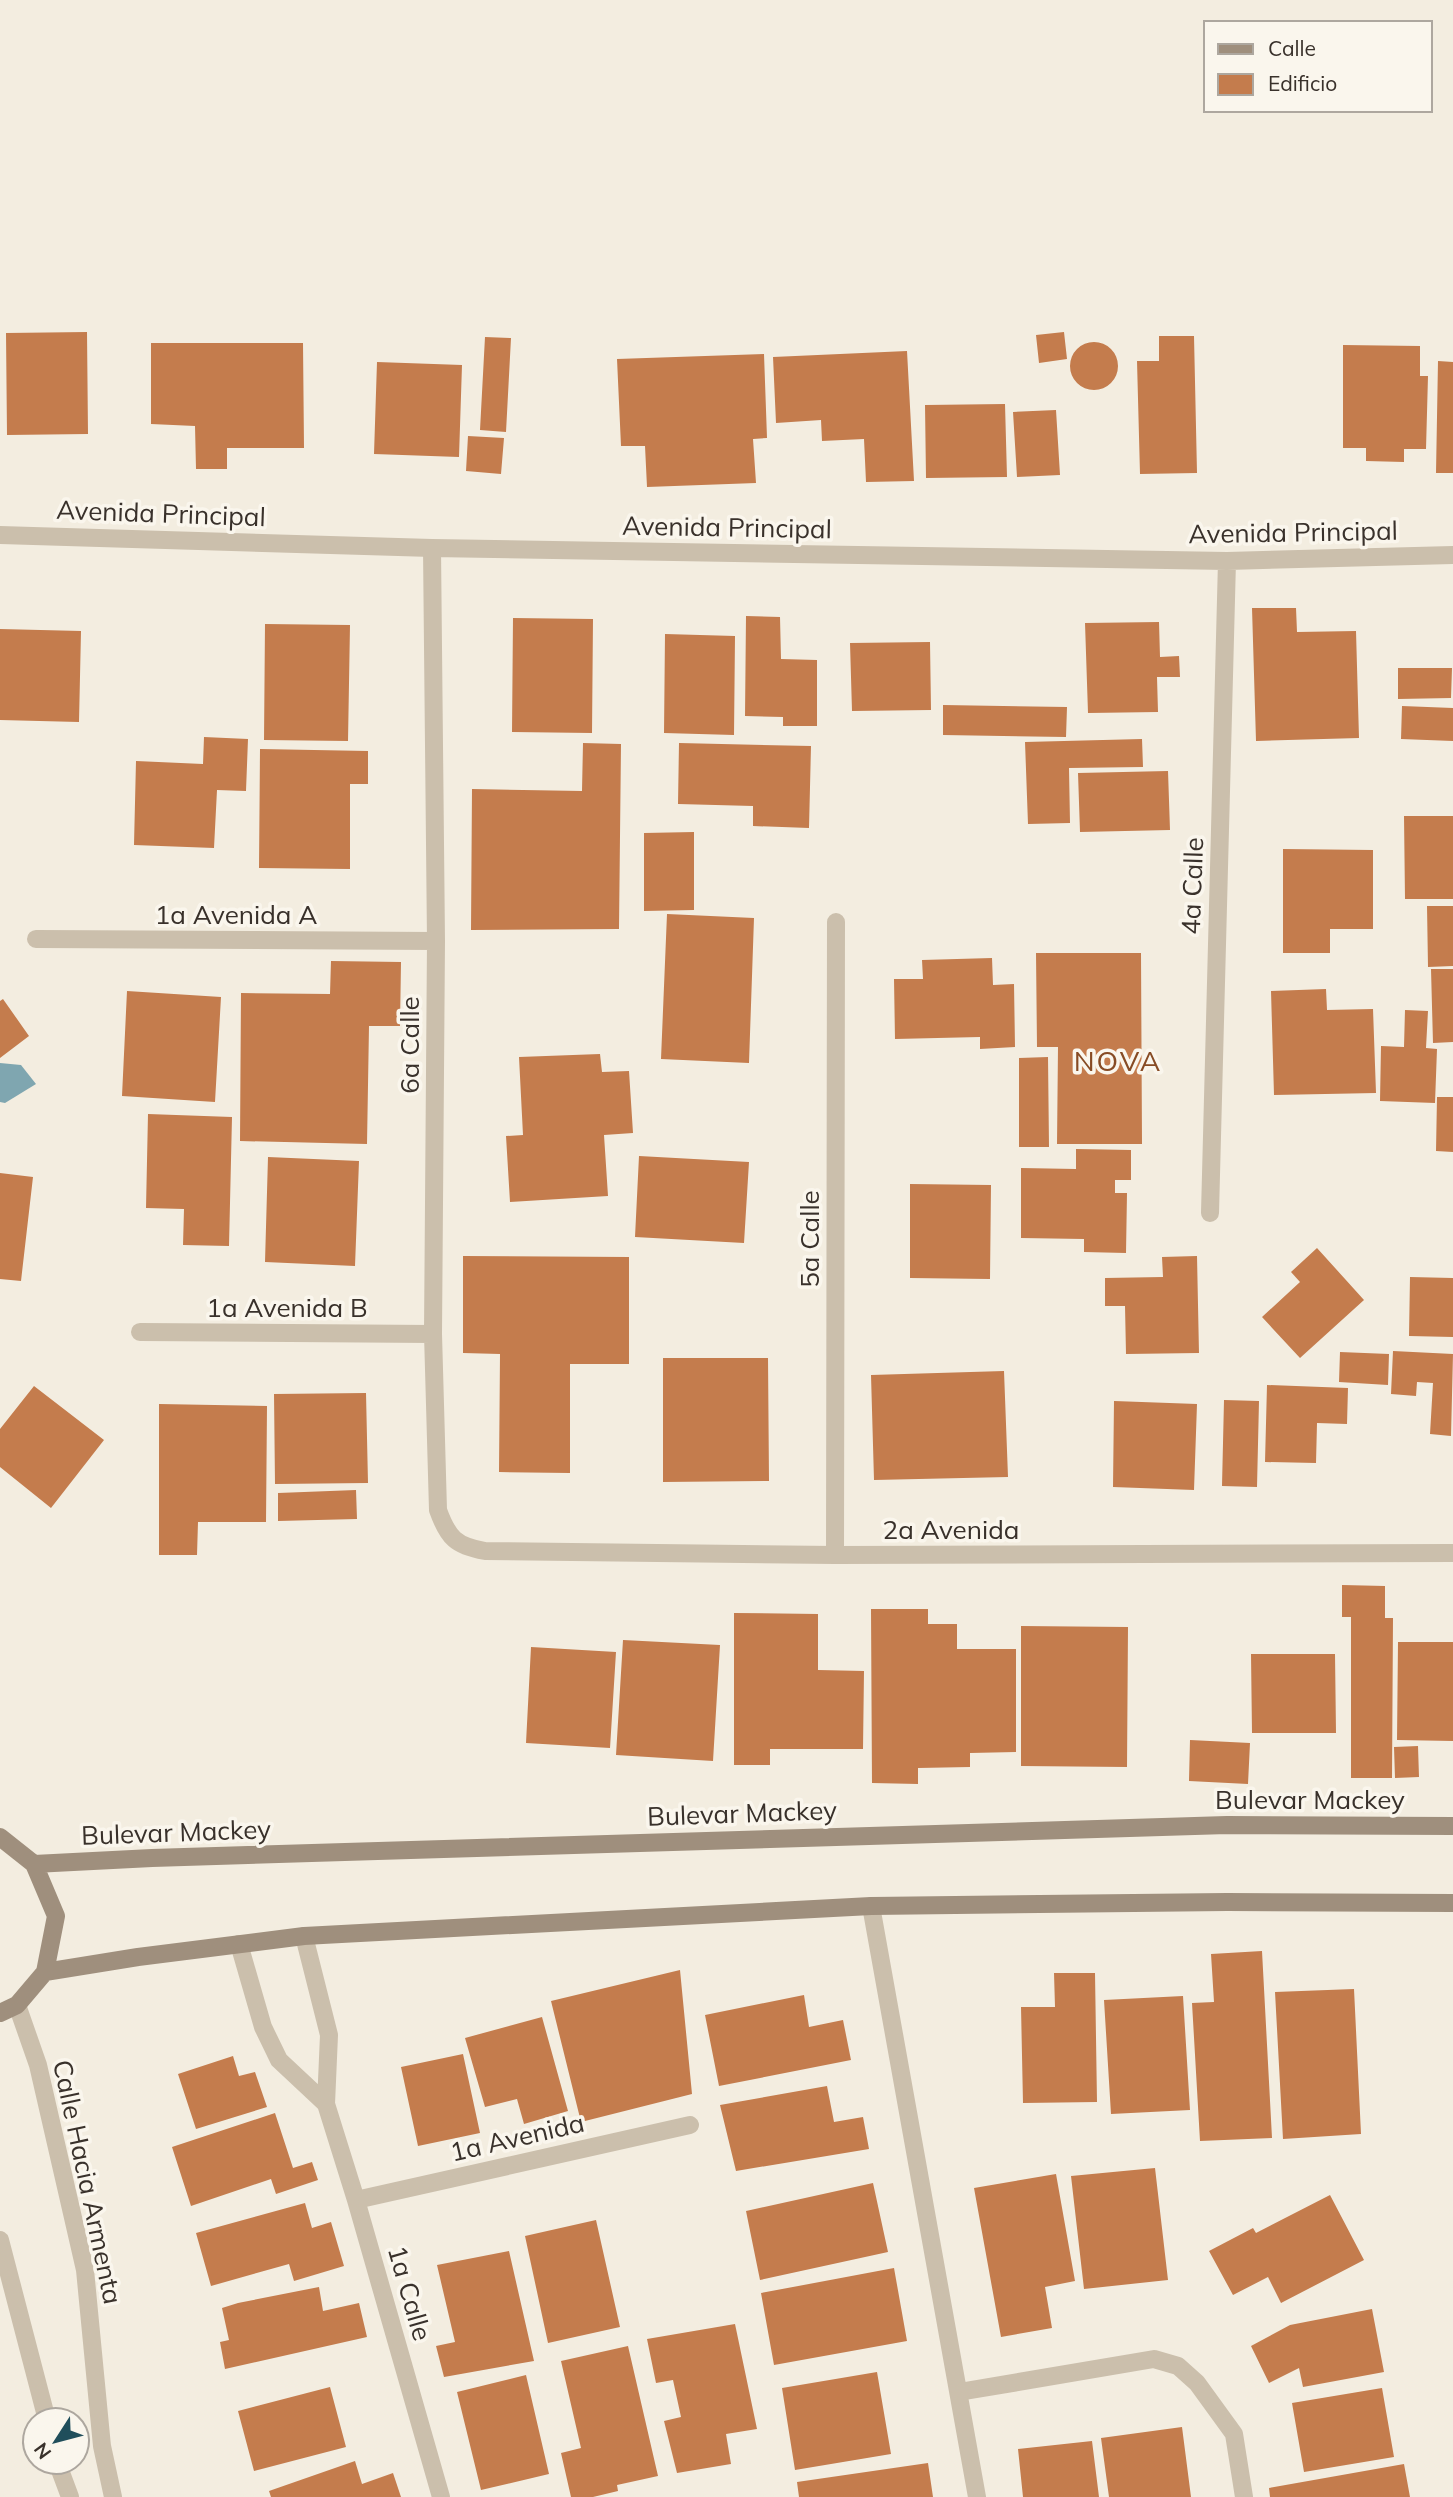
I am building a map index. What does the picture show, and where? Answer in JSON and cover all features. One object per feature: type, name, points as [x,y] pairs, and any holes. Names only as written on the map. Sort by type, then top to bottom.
[{"type":"main road","name":"Bulevar Mackey","points":[[34,1864],[166,1857],[1227,1825],[1453,1826]]},
{"type":"main road","points":[[0,1837],[34,1864],[55,1916],[45,1972],[17,2005],[0,2013]]},
{"type":"main road","points":[[45,1972],[304,1936],[871,1906],[1227,1902],[1453,1903]]},
{"type":"street","name":"Avenida Principal","points":[[0,535],[432,548],[1227,561],[1453,555]]},
{"type":"street","name":"6a Calle","points":[[432,548],[436,941],[433,1334],[438,1510],[453,1539]]},
{"type":"street","name":"4a Calle","points":[[1210,1213],[1227,561]]},
{"type":"street","name":"5a Calle","points":[[835,1555],[836,922]]},
{"type":"street","name":"1a Avenida A","points":[[36,939],[436,941]]},
{"type":"street","name":"1a Avenida B","points":[[140,1332],[433,1334]]},
{"type":"street","name":"2a Avenida","points":[[453,1539],[465,1547],[485,1551],[835,1555],[1453,1553]]},
{"type":"street","points":[[871,1906],[977,2497]]},
{"type":"street","name":"1a Calle","points":[[304,1936],[329,2035],[326,2104],[441,2497]]},
{"type":"street","name":"1a Calle","points":[[239,1944],[263,2027],[279,2060],[326,2104]]},
{"type":"street","name":"Calle Hacia Armenta","points":[[17,2005],[38,2065],[85,2270],[102,2446],[113,2497]]},
{"type":"street","name":"1a Avenida","points":[[356,2200],[690,2125]]},
{"type":"street","points":[[0,2239],[43,2406]]},
{"type":"street","points":[[959,2392],[1154,2359],[1178,2366],[1197,2383],[1234,2434],[1244,2497]]},
{"type":"street","points":[[62,2476],[69,2497]]},
{"type":"water","points":[[0,1063],[21,1065],[36,1084],[5,1103],[0,1102]]},
{"type":"building","points":[[87,332],[88,434],[7,435],[6,333]]},
{"type":"building","points":[[1064,332],[1067,359],[1039,363],[1036,335]]},
{"type":"building","points":[[1159,336],[1194,336],[1197,473],[1140,474],[1137,361],[1159,361]]},
{"type":"building","points":[[485,337],[511,338],[506,432],[480,430]]},
{"type":"building","points":[[1094,342],[1111,349],[1118,366],[1111,383],[1094,390],[1077,383],[1070,366],[1077,349]]},
{"type":"building","points":[[151,343],[303,343],[304,448],[227,448],[227,469],[196,469],[195,426],[151,424]]},
{"type":"building","points":[[1343,345],[1420,346],[1420,376],[1428,376],[1426,449],[1404,449],[1404,462],[1366,461],[1366,448],[1343,448]]},
{"type":"building","points":[[907,351],[914,481],[866,482],[864,439],[822,441],[821,420],[776,423],[773,357]]},
{"type":"building","points":[[764,354],[767,438],[753,439],[756,483],[647,487],[645,446],[621,446],[617,359]]},
{"type":"building","points":[[1438,361],[1453,362],[1453,473],[1436,473]]},
{"type":"building","points":[[377,362],[462,365],[459,457],[374,454]]},
{"type":"building","points":[[1005,404],[1007,477],[926,478],[925,405]]},
{"type":"building","points":[[1056,410],[1060,475],[1017,477],[1013,412]]},
{"type":"building","points":[[468,436],[504,438],[501,474],[466,471]]},
{"type":"building","points":[[1252,608],[1296,608],[1297,632],[1356,631],[1359,738],[1256,741]]},
{"type":"building","points":[[746,616],[780,617],[781,659],[817,660],[817,726],[783,726],[783,717],[745,716]]},
{"type":"building","points":[[513,618],[593,619],[592,733],[512,732]]},
{"type":"building","points":[[1159,622],[1160,657],[1179,656],[1180,677],[1157,677],[1158,712],[1088,713],[1085,623]]},
{"type":"building","points":[[265,624],[350,625],[348,741],[264,740]]},
{"type":"building","points":[[0,629],[81,631],[79,722],[0,720]]},
{"type":"building","points":[[665,634],[735,636],[734,735],[664,733]]},
{"type":"building","points":[[930,642],[931,710],[852,711],[850,643]]},
{"type":"building","points":[[1398,668],[1452,668],[1451,698],[1398,699]]},
{"type":"building","points":[[943,705],[1067,707],[1066,737],[943,735]]},
{"type":"building","points":[[1402,706],[1453,708],[1453,741],[1401,739]]},
{"type":"building","points":[[204,737],[248,739],[246,791],[217,790],[214,848],[134,845],[136,761],[203,764]]},
{"type":"building","points":[[1142,739],[1143,767],[1069,768],[1070,823],[1028,824],[1025,742]]},
{"type":"building","points":[[583,743],[621,744],[619,929],[471,930],[472,789],[582,791]]},
{"type":"building","points":[[679,743],[811,746],[809,828],[753,826],[753,806],[678,804]]},
{"type":"building","points":[[260,749],[368,751],[368,784],[350,784],[350,869],[259,868]]},
{"type":"building","points":[[1168,771],[1170,830],[1080,832],[1078,773]]},
{"type":"building","points":[[1404,816],[1453,816],[1453,899],[1405,899]]},
{"type":"building","points":[[694,832],[694,910],[644,911],[644,833]]},
{"type":"building","points":[[1283,849],[1373,850],[1373,929],[1330,929],[1330,953],[1283,953]]},
{"type":"building","points":[[1427,906],[1453,906],[1453,966],[1428,967]]},
{"type":"building","points":[[667,914],[754,918],[749,1063],[661,1059]]},
{"type":"building","points":[[1036,953],[1141,953],[1142,1144],[1057,1144],[1058,1047],[1037,1047]]},
{"type":"building","points":[[992,958],[993,985],[1014,984],[1015,1047],[980,1049],[980,1037],[895,1039],[894,979],[923,979],[922,960]]},
{"type":"building","points":[[331,961],[401,962],[400,1026],[369,1026],[367,1144],[240,1141],[241,993],[330,994]]},
{"type":"building","points":[[1431,969],[1453,969],[1453,1042],[1433,1043]]},
{"type":"building","points":[[1326,989],[1327,1010],[1373,1009],[1376,1093],[1274,1095],[1271,991]]},
{"type":"building","points":[[127,991],[221,997],[215,1102],[122,1096]]},
{"type":"building","points":[[3,999],[29,1036],[0,1058],[0,1001]]},
{"type":"building","points":[[1405,1010],[1428,1011],[1426,1048],[1437,1049],[1435,1103],[1380,1101],[1381,1046],[1404,1047]]},
{"type":"building","points":[[600,1054],[602,1072],[629,1071],[633,1133],[604,1135],[608,1196],[510,1202],[506,1136],[523,1135],[519,1057]]},
{"type":"building","points":[[1048,1057],[1049,1147],[1019,1147],[1019,1058]]},
{"type":"building","points":[[1437,1097],[1453,1097],[1453,1152],[1436,1151]]},
{"type":"building","points":[[148,1114],[232,1117],[229,1246],[183,1245],[184,1209],[146,1208]]},
{"type":"building","points":[[1076,1149],[1131,1150],[1131,1180],[1115,1180],[1115,1193],[1127,1193],[1126,1253],[1084,1252],[1084,1239],[1021,1238],[1021,1168],[1076,1169]]},
{"type":"building","points":[[639,1156],[749,1162],[744,1243],[635,1237]]},
{"type":"building","points":[[268,1157],[359,1161],[355,1266],[265,1262]]},
{"type":"building","points":[[0,1173],[33,1177],[21,1281],[0,1279]]},
{"type":"building","points":[[910,1184],[991,1185],[990,1279],[910,1278]]},
{"type":"building","points":[[1317,1248],[1364,1300],[1300,1358],[1262,1317],[1300,1282],[1291,1272]]},
{"type":"building","points":[[463,1256],[629,1257],[629,1364],[570,1364],[570,1473],[499,1472],[500,1354],[463,1353]]},
{"type":"building","points":[[1197,1256],[1199,1353],[1126,1354],[1125,1306],[1105,1306],[1105,1278],[1163,1277],[1162,1257]]},
{"type":"building","points":[[1410,1277],[1453,1278],[1453,1337],[1409,1336]]},
{"type":"building","points":[[1393,1351],[1453,1354],[1451,1436],[1430,1434],[1433,1383],[1417,1382],[1416,1396],[1391,1394]]},
{"type":"building","points":[[1340,1352],[1389,1354],[1388,1385],[1339,1382]]},
{"type":"building","points":[[663,1358],[768,1358],[769,1481],[663,1482]]},
{"type":"building","points":[[1004,1371],[1008,1477],[874,1480],[871,1375]]},
{"type":"building","points":[[1267,1385],[1348,1388],[1347,1424],[1317,1423],[1316,1463],[1265,1462]]},
{"type":"building","points":[[34,1386],[104,1440],[51,1508],[0,1467],[0,1429]]},
{"type":"building","points":[[366,1393],[368,1483],[275,1484],[274,1394]]},
{"type":"building","points":[[1224,1400],[1259,1401],[1257,1487],[1222,1486]]},
{"type":"building","points":[[1114,1401],[1197,1404],[1194,1490],[1113,1487]]},
{"type":"building","points":[[159,1404],[267,1406],[266,1522],[198,1522],[197,1555],[159,1555]]},
{"type":"building","points":[[356,1490],[357,1519],[278,1521],[278,1493]]},
{"type":"building","points":[[1342,1585],[1385,1586],[1385,1618],[1393,1618],[1392,1778],[1351,1778],[1351,1617],[1342,1617]]},
{"type":"building","points":[[871,1609],[928,1609],[928,1624],[957,1624],[957,1649],[1016,1649],[1016,1752],[970,1753],[970,1767],[918,1768],[918,1784],[872,1783]]},
{"type":"building","points":[[734,1613],[818,1614],[818,1670],[864,1671],[863,1749],[770,1749],[770,1765],[734,1765]]},
{"type":"building","points":[[1021,1626],[1128,1627],[1127,1767],[1021,1766]]},
{"type":"building","points":[[623,1640],[720,1645],[713,1761],[616,1755]]},
{"type":"building","points":[[1398,1642],[1453,1642],[1453,1741],[1397,1740]]},
{"type":"building","points":[[531,1647],[616,1652],[610,1748],[526,1743]]},
{"type":"building","points":[[1251,1654],[1335,1654],[1336,1733],[1252,1733]]},
{"type":"building","points":[[1190,1740],[1250,1743],[1248,1784],[1189,1781]]},
{"type":"building","points":[[1418,1746],[1419,1777],[1395,1778],[1394,1747]]},
{"type":"building","points":[[1262,1951],[1272,2138],[1200,2141],[1192,2003],[1214,2002],[1211,1954]]},
{"type":"building","points":[[680,1970],[692,2094],[581,2122],[551,2001]]},
{"type":"building","points":[[1054,1973],[1095,1973],[1097,2102],[1023,2103],[1021,2007],[1055,2007]]},
{"type":"building","points":[[1354,1989],[1361,2134],[1283,2139],[1275,1992]]},
{"type":"building","points":[[804,1995],[809,2027],[843,2020],[851,2060],[719,2086],[705,2015]]},
{"type":"building","points":[[1183,1996],[1190,2110],[1111,2114],[1104,2000]]},
{"type":"building","points":[[542,2017],[568,2111],[524,2124],[517,2099],[485,2107],[465,2038]]},
{"type":"building","points":[[463,2054],[480,2133],[418,2146],[401,2067]]},
{"type":"building","points":[[233,2056],[239,2076],[255,2072],[267,2107],[196,2129],[178,2074]]},
{"type":"building","points":[[827,2086],[834,2122],[863,2117],[869,2149],[736,2171],[720,2105]]},
{"type":"building","points":[[275,2113],[293,2168],[312,2162],[318,2180],[276,2194],[271,2179],[191,2206],[172,2147]]},
{"type":"building","points":[[1155,2168],[1168,2280],[1084,2289],[1071,2176]]},
{"type":"building","points":[[1056,2174],[1075,2281],[1045,2287],[1052,2328],[1001,2337],[974,2188]]},
{"type":"building","points":[[873,2183],[888,2252],[760,2280],[746,2211]]},
{"type":"building","points":[[1330,2195],[1364,2260],[1281,2303],[1268,2277],[1233,2295],[1209,2251],[1253,2228],[1256,2233]]},
{"type":"building","points":[[305,2203],[312,2228],[331,2222],[344,2266],[294,2281],[289,2264],[211,2286],[196,2233]]},
{"type":"building","points":[[596,2220],[620,2327],[548,2343],[525,2236]]},
{"type":"building","points":[[509,2251],[534,2361],[444,2377],[436,2346],[455,2342],[437,2265]]},
{"type":"building","points":[[894,2268],[907,2341],[774,2365],[761,2293]]},
{"type":"building","points":[[319,2287],[323,2311],[359,2303],[367,2337],[225,2369],[220,2342],[229,2340],[222,2308]]},
{"type":"building","points":[[1372,2309],[1384,2372],[1303,2387],[1299,2368],[1269,2383],[1251,2346],[1290,2325]]},
{"type":"building","points":[[735,2324],[757,2429],[726,2434],[731,2464],[677,2473],[664,2421],[681,2417],[673,2380],[656,2383],[647,2339]]},
{"type":"building","points":[[628,2346],[658,2476],[617,2485],[618,2491],[593,2497],[571,2497],[561,2453],[581,2448],[561,2361]]},
{"type":"building","points":[[877,2372],[891,2454],[795,2470],[782,2388]]},
{"type":"building","points":[[526,2375],[549,2474],[481,2490],[457,2392]]},
{"type":"building","points":[[330,2387],[346,2447],[254,2471],[238,2411]]},
{"type":"building","points":[[1382,2388],[1394,2457],[1304,2472],[1292,2403]]},
{"type":"building","points":[[1182,2427],[1191,2497],[1109,2497],[1101,2438]]},
{"type":"building","points":[[1092,2441],[1099,2497],[1023,2497],[1018,2449]]},
{"type":"building","points":[[355,2461],[362,2484],[393,2473],[401,2497],[271,2497],[269,2491]]},
{"type":"building","points":[[928,2463],[933,2497],[799,2497],[797,2482]]},
{"type":"building","points":[[1404,2464],[1410,2497],[1270,2497],[1269,2488]]},
{"type":"district","name":"NOVA","points":[[1118,1060]]}]
